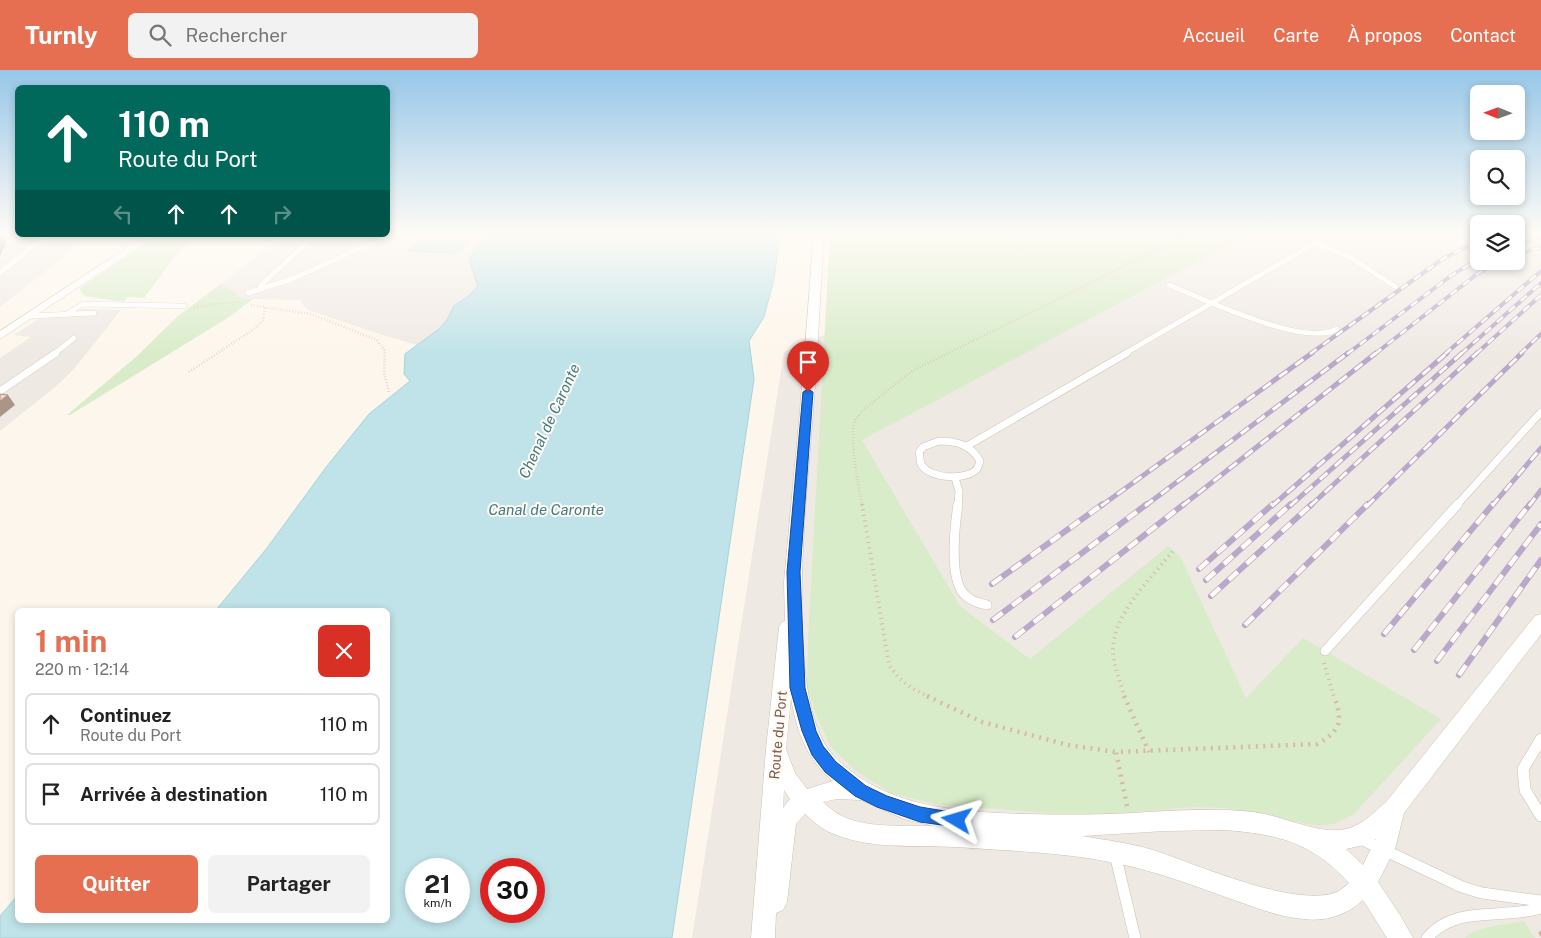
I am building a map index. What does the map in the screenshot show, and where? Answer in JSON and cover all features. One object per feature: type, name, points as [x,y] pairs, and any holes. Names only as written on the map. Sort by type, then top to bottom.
[{"type":"street","points":[[0,336],[93,275]]},
{"type":"street","name":"Route du Port","points":[[763,938],[776,749],[793,572],[816,275]]},
{"type":"street","points":[[793,572],[797,688],[809,731],[817,750],[830,767],[861,791],[883,802],[920,815],[976,822],[1078,826],[1186,821],[1250,822],[1280,826],[1307,836],[1338,841],[1364,835],[1394,809],[1541,621]]},
{"type":"street","points":[[776,749],[787,778],[803,800],[835,824],[858,831],[884,835],[954,837],[1079,846],[1115,852],[1151,860],[1275,903],[1305,908],[1324,907],[1344,902],[1365,883],[1384,849],[1394,809]]},
{"type":"street","points":[[770,938],[786,820],[803,800],[818,794],[837,790],[861,791]]},
{"type":"street","points":[[1307,836],[1342,860],[1365,883],[1402,938]]},
{"type":"lane","points":[[260,289],[260,285],[272,275]]},
{"type":"lane","points":[[248,293],[302,275]]},
{"type":"lane","points":[[967,446],[1261,275]]},
{"type":"lane","points":[[1377,275],[1396,287]]},
{"type":"lane","points":[[1169,285],[1266,322],[1301,331],[1325,334],[1337,329]]},
{"type":"lane","points":[[67,314],[83,304],[184,306]]},
{"type":"lane","points":[[31,316],[94,313]]},
{"type":"lane","points":[[0,391],[50,358],[74,338]]},
{"type":"lane","points":[[1325,651],[1541,412]]},
{"type":"lane","points":[[939,441],[949,441],[967,446],[979,457],[978,469],[972,474],[955,478],[945,477],[927,470],[921,464],[920,452],[930,443],[939,441]]},
{"type":"lane","points":[[955,478],[960,488],[956,517],[957,576],[960,589],[967,598],[987,605]]},
{"type":"lane","points":[[1541,739],[1522,769],[1525,790],[1541,816]]},
{"type":"lane","points":[[1355,837],[1384,849],[1461,887],[1499,897],[1518,896],[1541,901]]},
{"type":"lane","points":[[1115,852],[1134,938]]},
{"type":"lane","points":[[1427,938],[1432,928],[1446,920],[1474,916],[1530,913],[1541,908]]},
{"type":"path","points":[[184,306],[205,306],[232,302],[312,314],[377,340],[383,345],[385,350],[384,373],[389,392]]},
{"type":"path","points":[[189,372],[254,329],[266,316],[266,308]]},
{"type":"path","points":[[1148,752],[1120,683],[1114,659],[1114,641],[1126,611],[1174,551]]},
{"type":"path","points":[[1130,824],[1116,752],[1317,744],[1329,739],[1338,730],[1340,718],[1324,670],[1325,651]]},
{"type":"shaded area","points":[[0,275],[41,275],[0,307]]},
{"type":"shaded area","points":[[233,275],[481,275],[478,285],[470,295],[454,306],[447,320],[439,329],[417,345],[306,309],[300,300],[242,299],[221,284]]},
{"type":"shaded area","points":[[965,275],[1541,275],[1541,938],[692,938],[784,352]]},
{"type":"shaded area","points":[[86,309],[121,310],[73,370],[54,388],[0,431],[0,358],[31,337],[14,335],[48,313]]},
{"type":"green space","points":[[100,275],[161,275],[144,298],[127,297],[124,302],[84,296],[80,290],[81,287]]},
{"type":"green space","points":[[828,275],[1173,275],[862,440],[960,606],[1030,659],[1168,546],[1180,556],[1246,698],[1303,638],[1441,719],[1353,815],[1334,824],[1318,826],[1226,808],[1195,807],[1085,816],[935,804],[891,793],[857,772],[830,746],[815,712],[807,685]]},
{"type":"green space","points":[[221,284],[242,299],[253,299],[229,317],[70,415],[67,415],[136,357],[178,316]]},
{"type":"green space","points":[[1524,921],[1535,938],[1465,938],[1476,931]]},
{"type":"water","name":"Canal de Caronte","points":[[474,275],[775,275],[764,317],[749,341],[754,379],[672,938],[0,938],[0,916],[15,898],[15,923],[390,923],[390,608],[218,608],[267,548],[327,466],[369,414],[410,381],[404,374],[405,354],[439,329],[447,320],[454,306],[470,295],[478,286]]},
{"type":"building","points":[[0,394],[8,395],[0,401]]},
{"type":"railway","points":[[1310,354],[1421,275]]},
{"type":"railway","points":[[1347,354],[1453,275]]},
{"type":"railway","points":[[1375,354],[1476,275]]},
{"type":"railway","points":[[1445,354],[1537,275]]},
{"type":"railway","points":[[1461,354],[1541,283]]},
{"type":"railway","points":[[1476,354],[1541,295]]},
{"type":"railway","points":[[1520,354],[1541,334]]},
{"type":"railway","points":[[1101,506],[1312,353]]},
{"type":"railway","points":[[1145,506],[1348,353]]},
{"type":"railway","points":[[1182,506],[1376,353]]},
{"type":"railway","points":[[1272,506],[1447,353]]},
{"type":"railway","points":[[1290,506],[1462,353]]},
{"type":"railway","points":[[1310,506],[1477,353]]},
{"type":"railway","points":[[1367,506],[1522,353]]},
{"type":"railway","points":[[1492,506],[1541,448]]},
{"type":"railway","points":[[1529,506],[1541,490]]},
{"type":"railway","points":[[992,584],[1103,504]]},
{"type":"railway","points":[[993,620],[1147,504]]},
{"type":"railway","points":[[1015,637],[1184,504]]},
{"type":"railway","points":[[1199,569],[1273,504]]},
{"type":"railway","points":[[1206,580],[1291,504]]},
{"type":"railway","points":[[1211,596],[1312,504]]},
{"type":"railway","points":[[1245,625],[1368,504]]},
{"type":"railway","points":[[1384,634],[1493,504]]},
{"type":"railway","points":[[1414,650],[1530,504]]},
{"type":"railway","points":[[1437,661],[1541,524]]},
{"type":"railway","points":[[1459,675],[1541,560]]},
{"type":"route","points":[[808,392],[793,572],[797,688],[809,731],[817,750],[830,767],[861,791],[883,802],[920,815],[957,820]]},
{"type":"water label","name":"Chenal de Caronte","points":[[549,421]]}]
